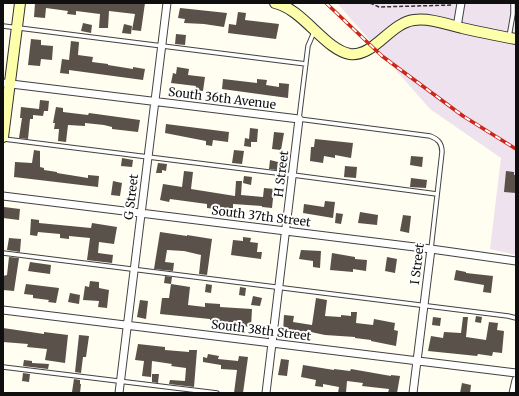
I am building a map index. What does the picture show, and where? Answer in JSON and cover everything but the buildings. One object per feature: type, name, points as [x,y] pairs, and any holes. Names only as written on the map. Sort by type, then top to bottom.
[{"type":"street","points":[[3,138],[6,83],[20,3]]},
{"type":"street","name":"G Street","points":[[119,393],[166,3]]},
{"type":"street","points":[[275,3],[291,10],[346,53],[356,54],[370,48],[402,24],[412,20],[432,21],[513,39]]},
{"type":"street","points":[[457,27],[461,4]]},
{"type":"street","name":"South 36th Avenue","points":[[6,83],[299,119]]},
{"type":"street","name":"H Street","points":[[266,393],[299,119]]},
{"type":"street","name":"South 37th Street","points":[[3,196],[431,249],[516,261]]},
{"type":"street","name":"I Street","points":[[413,393],[431,249]]},
{"type":"street","name":"South 38th Street","points":[[3,310],[516,373]]},
{"type":"street","points":[[513,393],[516,380]]},
{"type":"lane","points":[[513,3],[513,39]]},
{"type":"lane","points":[[3,26],[306,64]]},
{"type":"lane","name":"H Street","points":[[299,119],[308,46],[315,30]]},
{"type":"lane","name":"South 36th Avenue","points":[[299,119],[430,136],[437,139]]},
{"type":"lane","points":[[3,138],[293,174],[437,194]]},
{"type":"lane","name":"I Street","points":[[431,249],[442,152],[442,146],[437,139]]},
{"type":"lane","points":[[3,253],[424,305],[516,318]]},
{"type":"lane","points":[[3,367],[218,393]]},
{"type":"path","points":[[370,3],[379,7],[461,4]]},
{"type":"shaded area","points":[[337,3],[516,3],[516,255],[490,249],[501,158],[430,109]]},
{"type":"railway","points":[[326,3],[382,56],[463,116],[516,149]]}]
